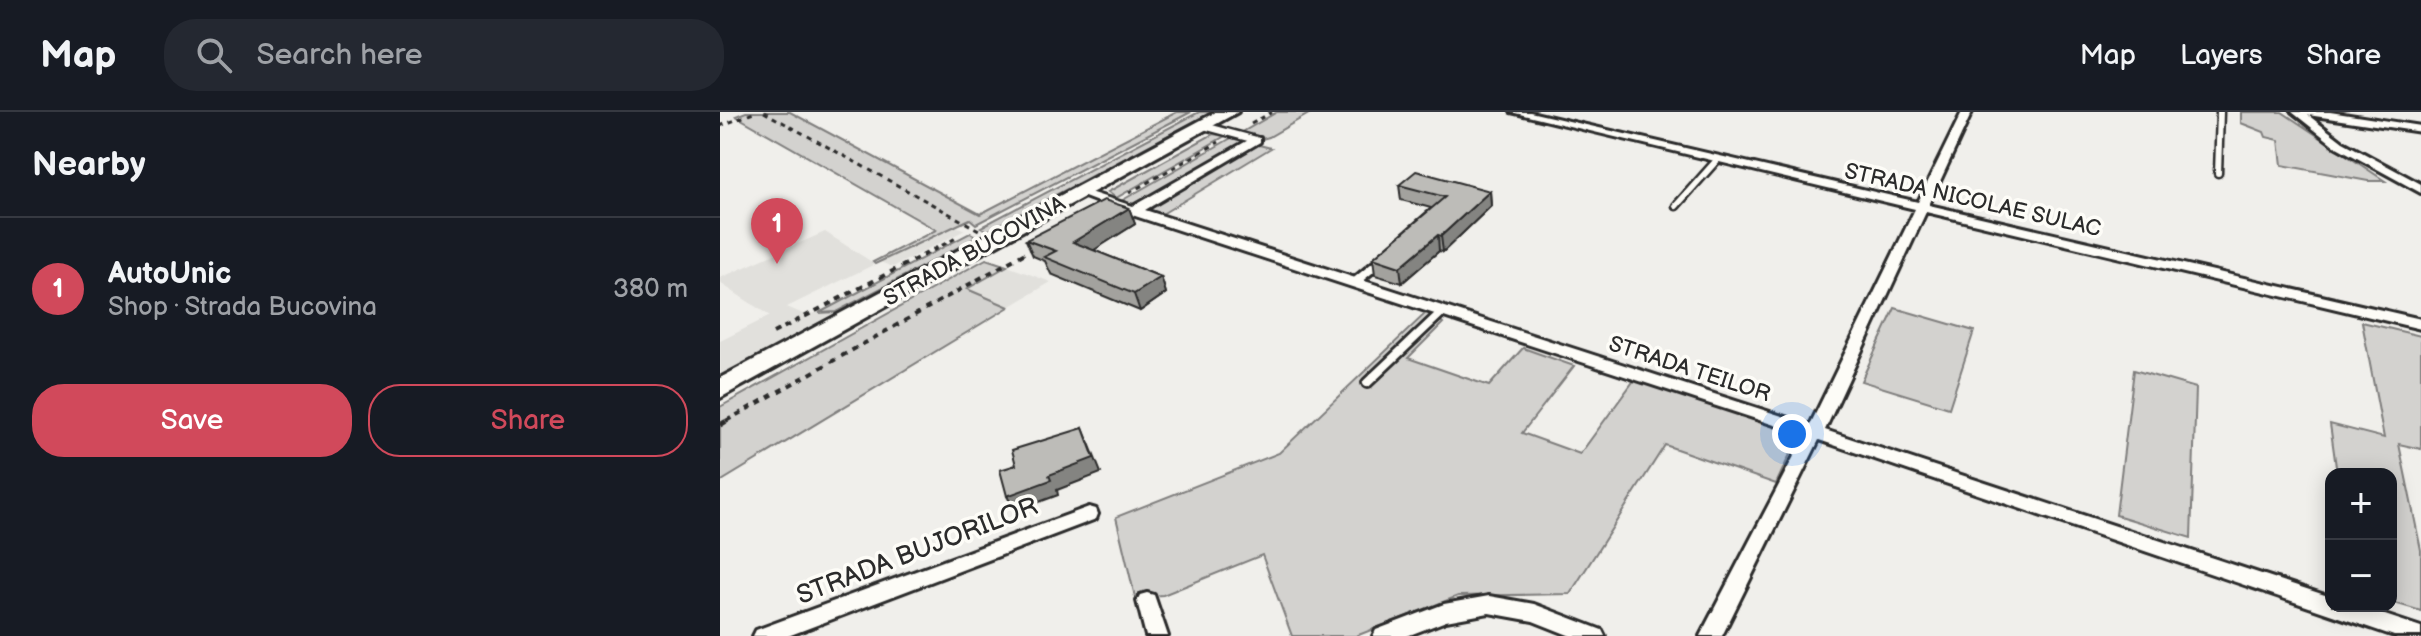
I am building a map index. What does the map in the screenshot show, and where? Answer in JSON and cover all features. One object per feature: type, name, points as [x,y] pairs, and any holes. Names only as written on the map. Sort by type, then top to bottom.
[{"type":"main road","name":"STRADA BUCOVINA","points":[[720,389],[1204,126],[1231,123]]},
{"type":"street","name":"STRADA NICOLAE SULAC","points":[[1516,112],[2421,324]]},
{"type":"street","points":[[1711,636],[1815,432],[1967,112]]},
{"type":"street","points":[[2297,112],[2339,144],[2421,189]]},
{"type":"street","points":[[2309,112],[2421,129]]},
{"type":"street","points":[[1134,211],[1256,140]]},
{"type":"street","name":"STRADA TEILOR","points":[[1080,193],[1815,432],[2421,636]]},
{"type":"street","name":"STRADA BUJORILOR","points":[[764,636],[1089,514]]},
{"type":"street","points":[[1147,601],[1157,636]]},
{"type":"street","points":[[1384,636],[1439,612],[1491,603],[1539,613],[1594,636]]},
{"type":"lane","points":[[2218,173],[2220,112]]},
{"type":"lane","points":[[1231,123],[1256,140]]},
{"type":"lane","points":[[1676,206],[1717,160]]},
{"type":"lane","points":[[1355,282],[1388,256]]},
{"type":"lane","points":[[1367,383],[1443,311]]},
{"type":"path","points":[[720,126],[756,112]]},
{"type":"path","points":[[764,112],[996,238]]},
{"type":"path","points":[[1112,204],[1231,123],[1272,112]]},
{"type":"path","points":[[720,425],[1046,240]]},
{"type":"shaded area","points":[[746,112],[790,112],[980,214],[1177,112],[1191,112],[976,224],[970,219],[875,264],[873,262],[936,230],[736,116]]},
{"type":"shaded area","points":[[1199,112],[1212,112],[988,231],[981,227]]},
{"type":"shaded area","points":[[1277,112],[1312,112],[1269,137],[1262,139],[1241,133]]},
{"type":"shaded area","points":[[2241,112],[2282,112],[2385,181],[2368,181],[2282,165],[2279,140],[2266,137],[2264,132],[2241,123]]},
{"type":"shaded area","points":[[1213,134],[1225,136],[1116,198],[1108,192]]},
{"type":"shaded area","points":[[1233,137],[1248,142],[1138,205],[1121,201]]},
{"type":"shaded area","points":[[1255,144],[1271,148],[1162,214],[1145,209]]},
{"type":"shaded area","points":[[956,226],[965,230],[893,267],[880,262]]},
{"type":"shaded area","points":[[825,232],[875,264],[787,307],[803,314],[836,312],[720,375],[720,341],[770,316],[720,283],[720,278]]},
{"type":"shaded area","points":[[970,233],[978,237],[836,312],[819,313]]},
{"type":"shaded area","points":[[986,259],[1007,266],[967,289],[1009,307],[720,482],[720,407]]},
{"type":"shaded area","points":[[1007,266],[1051,282],[1009,307],[966,289]]},
{"type":"shaded area","points":[[1895,308],[1974,331],[1949,408],[1861,381]]},
{"type":"shaded area","points":[[1429,310],[1443,323],[1408,358],[1489,386],[1523,348],[1574,366],[1522,433],[1580,454],[1635,379],[1770,423],[1787,435],[1793,448],[1776,484],[1665,445],[1570,594],[1458,596],[1356,636],[1292,636],[1262,555],[1163,595],[1135,597],[1116,517],[1279,453]]},
{"type":"shaded area","points":[[2362,322],[2421,336],[2421,449],[2399,444],[2421,550],[2421,611],[2397,604],[2397,468],[2336,468],[2330,424],[2384,438]]},
{"type":"shaded area","points":[[2134,370],[2196,388],[2191,538],[2116,515]]},
{"type":"building","points":[[1416,171],[1490,191],[1441,236],[1438,235],[1400,267],[1373,258],[1445,197],[1399,185]]},
{"type":"building","points":[[1104,200],[1129,208],[1073,242],[1161,277],[1134,294],[1044,257],[1056,251],[1026,240]]},
{"type":"building","points":[[1083,428],[1094,458],[1049,475],[1051,480],[1007,496],[1000,470],[1016,465],[1012,450]]},
{"type":"place","name":"AutoUnic","points":[[777,264]]}]
